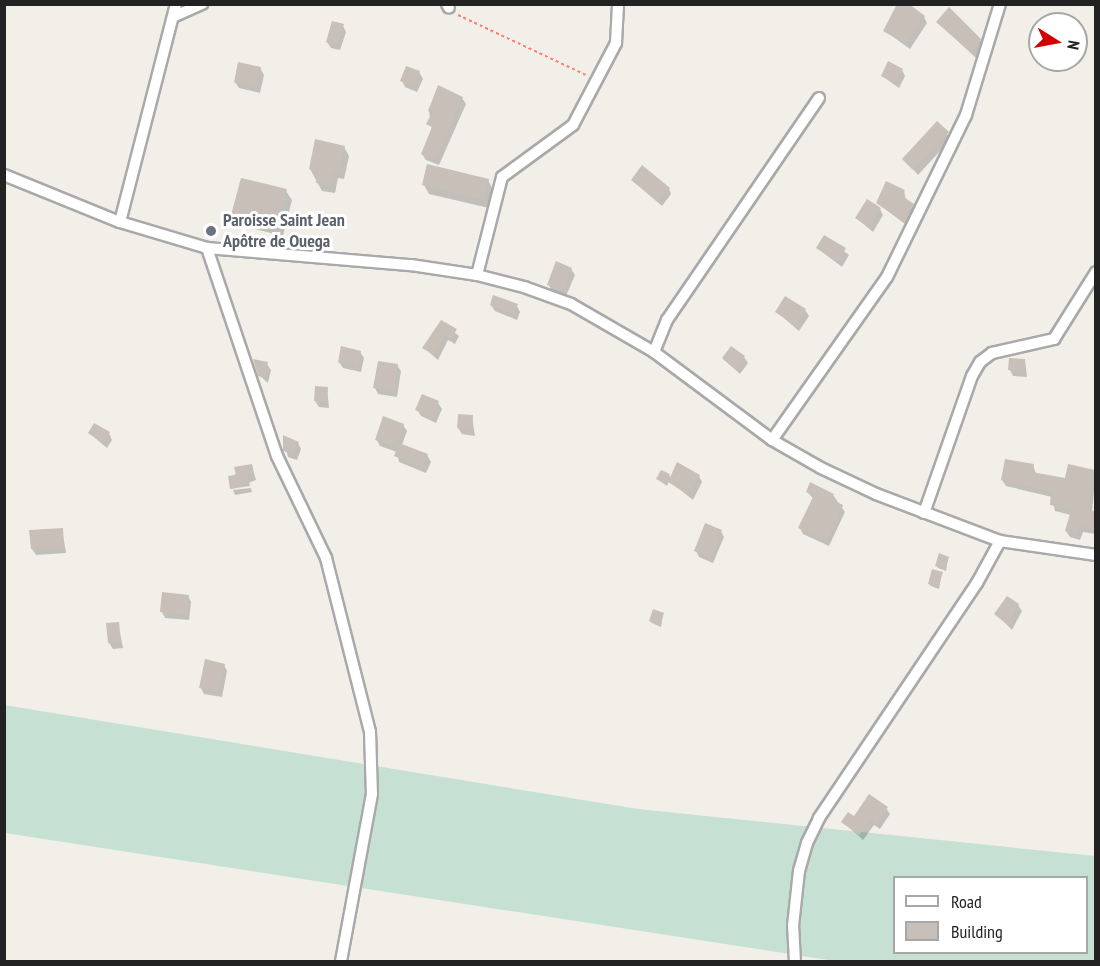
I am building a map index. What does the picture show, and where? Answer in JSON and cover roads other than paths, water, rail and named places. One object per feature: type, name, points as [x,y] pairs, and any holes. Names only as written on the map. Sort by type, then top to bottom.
[{"type":"street","points":[[120,222],[175,16],[176,4]]},
{"type":"street","points":[[175,16],[202,4]]},
{"type":"street","points":[[477,274],[502,177],[573,125],[616,42],[618,4]]},
{"type":"street","points":[[772,440],[866,311],[891,270],[966,115],[1000,4]]},
{"type":"street","points":[[654,352],[667,320],[819,98]]},
{"type":"street","points":[[4,175],[120,222],[207,248],[477,274],[571,304],[654,352],[772,440],[821,468],[924,513],[1000,541],[1095,555]]},
{"type":"street","points":[[207,248],[277,456],[326,558],[370,732],[372,794],[341,962]]},
{"type":"street","points":[[924,513],[972,376],[980,362],[992,353],[1054,339],[1095,272]]},
{"type":"street","points":[[795,962],[793,926],[799,871],[807,843],[819,818],[977,583],[1000,541]]},
{"type":"place","name":"Paroisse Saint Jean Apôtre de Ouega","points":[[211,231]]}]
